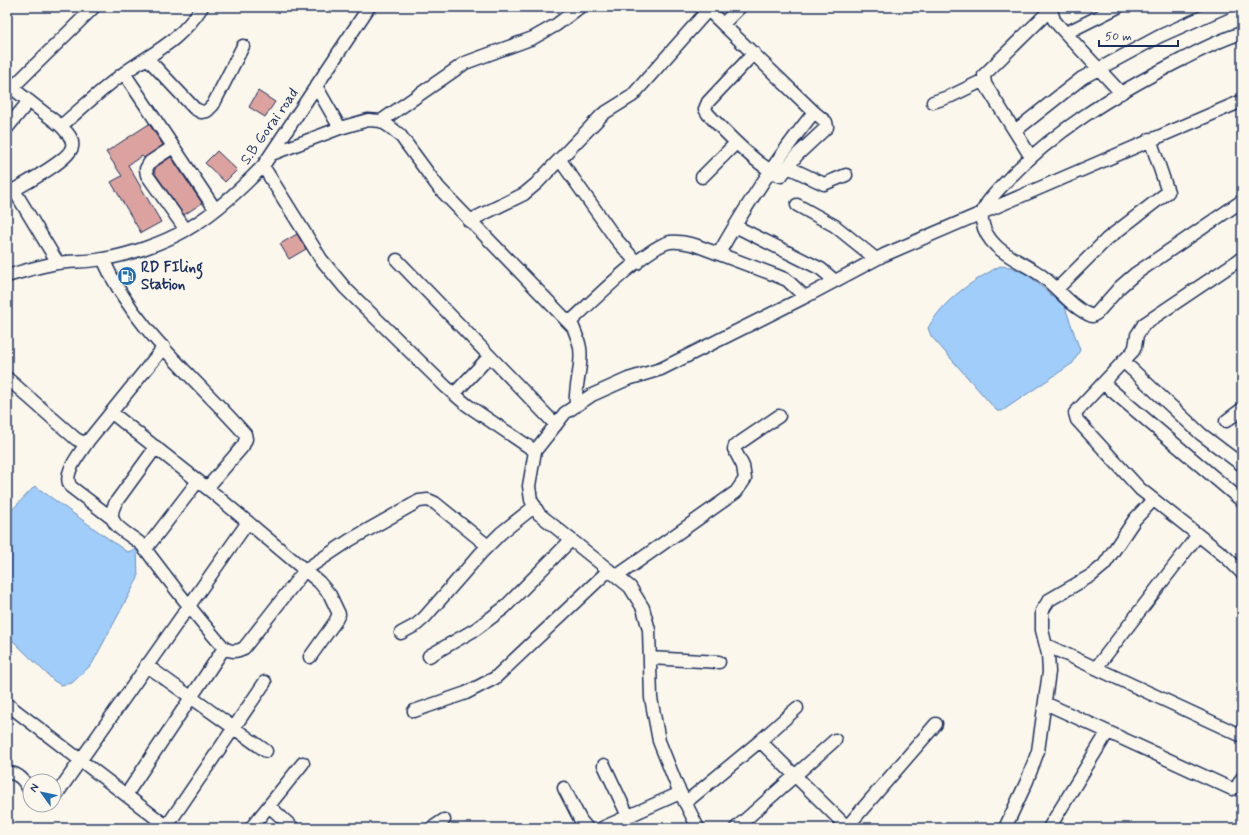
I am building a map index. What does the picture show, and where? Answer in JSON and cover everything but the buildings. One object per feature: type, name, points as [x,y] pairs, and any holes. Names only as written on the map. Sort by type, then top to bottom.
[{"type":"street","points":[[58,263],[10,192],[63,160],[72,149],[72,142],[68,134],[61,126],[10,86],[94,7]]},
{"type":"street","points":[[61,126],[124,73],[182,34],[202,7]]},
{"type":"street","name":"S.B Gorai road","points":[[7,276],[58,263],[103,259],[134,251],[186,230],[215,209],[243,187],[263,166],[369,7]]},
{"type":"street","points":[[381,121],[464,64],[533,38],[556,25],[580,7]]},
{"type":"street","points":[[723,24],[740,7]]},
{"type":"street","points":[[1066,33],[1118,7]]},
{"type":"street","points":[[1015,131],[1082,78],[1160,36],[1225,7]]},
{"type":"street","points":[[469,221],[524,194],[560,160],[603,114],[632,96],[707,8],[826,122],[827,127],[797,155],[781,176],[770,170],[736,143],[705,109],[708,102],[754,54]]},
{"type":"street","points":[[933,102],[951,96],[984,80],[987,71],[1050,8],[1054,20],[1121,93]]},
{"type":"street","points":[[1242,33],[1198,52],[1121,93],[1031,157],[997,191],[986,205],[982,214],[985,230],[996,247],[1042,276],[1088,314],[1095,315],[1116,290],[1135,274],[1242,201]]},
{"type":"street","points":[[147,58],[194,108],[201,112],[207,111],[213,105],[243,46]]},
{"type":"street","points":[[124,73],[215,209]]},
{"type":"street","points":[[984,80],[1031,157]]},
{"type":"street","points":[[316,86],[340,128]]},
{"type":"street","points":[[7,128],[29,100]]},
{"type":"street","points":[[698,828],[683,798],[659,741],[651,698],[649,630],[644,608],[630,587],[539,514],[531,500],[529,486],[535,451],[565,413],[592,395],[628,379],[661,369],[805,297],[876,259],[982,214],[1150,139],[1242,102]]},
{"type":"street","points":[[719,253],[770,170],[814,112]]},
{"type":"street","points":[[272,154],[340,128],[368,120],[381,121],[400,135],[439,188],[469,221],[570,322],[580,349],[580,364],[575,392],[576,406]]},
{"type":"street","points":[[1058,289],[1107,239],[1168,192],[1150,139]]},
{"type":"street","points":[[702,177],[736,143]]},
{"type":"street","points":[[173,146],[150,162],[146,169],[147,175],[186,230]]},
{"type":"street","points":[[560,160],[616,239],[637,263]]},
{"type":"street","points":[[263,166],[321,258],[345,288],[454,394],[535,451]]},
{"type":"street","points":[[788,167],[824,184],[846,175]]},
{"type":"street","points":[[797,205],[835,226],[876,259]]},
{"type":"street","points":[[735,226],[822,269],[835,281]]},
{"type":"street","points":[[570,322],[637,263],[652,251],[670,242],[682,242],[695,245],[787,280],[805,297]]},
{"type":"street","points":[[1242,258],[1149,320],[1137,335],[1135,347],[1124,361],[1077,409],[1075,417],[1130,478],[1153,500],[1230,560],[1242,572]]},
{"type":"street","points":[[103,259],[122,298],[164,347],[245,434],[246,438],[243,446],[202,484],[145,550]]},
{"type":"street","points":[[397,260],[556,425]]},
{"type":"street","points":[[164,347],[88,441],[67,475],[67,482],[71,488],[135,538],[188,606],[224,648],[230,651],[238,651],[244,648],[305,570],[350,540],[411,505],[424,501],[435,503],[488,546]]},
{"type":"street","points":[[454,394],[489,357]]},
{"type":"street","points":[[1124,361],[1201,434],[1242,465]]},
{"type":"street","points":[[1103,383],[1242,501]]},
{"type":"street","points":[[9,385],[76,439],[82,442],[88,441]]},
{"type":"street","points":[[1226,421],[1242,408]]},
{"type":"street","points":[[112,413],[248,522],[305,570],[330,595],[339,614],[310,657]]},
{"type":"street","points":[[414,711],[466,694],[495,678],[613,573],[736,492],[746,479],[745,471],[734,449],[735,446],[779,416]]},
{"type":"street","points":[[112,519],[112,511],[116,502],[156,447]]},
{"type":"street","points":[[1005,828],[1034,765],[1045,703],[1048,672],[1042,618],[1045,605],[1049,600],[1092,575],[1104,565],[1135,519],[1153,500]]},
{"type":"street","points":[[401,633],[416,625],[425,617],[488,546],[501,533],[535,506]]},
{"type":"street","points":[[62,786],[248,522]]},
{"type":"street","points":[[1096,668],[1198,535]]},
{"type":"street","points":[[429,656],[476,629],[504,608],[571,540]]},
{"type":"street","points":[[1046,645],[1242,736]]},
{"type":"street","points":[[126,795],[224,648]]},
{"type":"street","points":[[650,658],[719,662]]},
{"type":"street","points":[[146,665],[266,751]]},
{"type":"street","points":[[7,704],[126,795],[161,825],[265,682]]},
{"type":"street","points":[[1045,703],[1107,733],[1232,789],[1237,787],[1242,778]]},
{"type":"street","points":[[602,828],[628,816],[683,798],[760,741],[796,708]]},
{"type":"street","points":[[760,741],[846,827],[936,724]]},
{"type":"street","points":[[1051,827],[1107,733]]},
{"type":"street","points":[[736,828],[835,740]]},
{"type":"street","points":[[251,828],[303,763]]},
{"type":"street","points":[[604,765],[628,816]]},
{"type":"street","points":[[7,773],[17,775],[22,779]]},
{"type":"street","points":[[564,788],[581,821],[587,828]]},
{"type":"street","points":[[269,806],[293,828]]},
{"type":"street","points":[[432,828],[444,820]]},
{"type":"water","points":[[1000,266],[1011,267],[1028,275],[1065,307],[1080,350],[1073,363],[1002,411],[997,411],[931,336],[928,328],[942,308],[959,292]]},
{"type":"water","points":[[35,486],[127,552],[137,549],[138,578],[92,664],[72,683],[61,685],[54,681],[7,635],[7,515]]},
{"type":"place","name":"RD FIling Station","points":[[127,276]]}]
